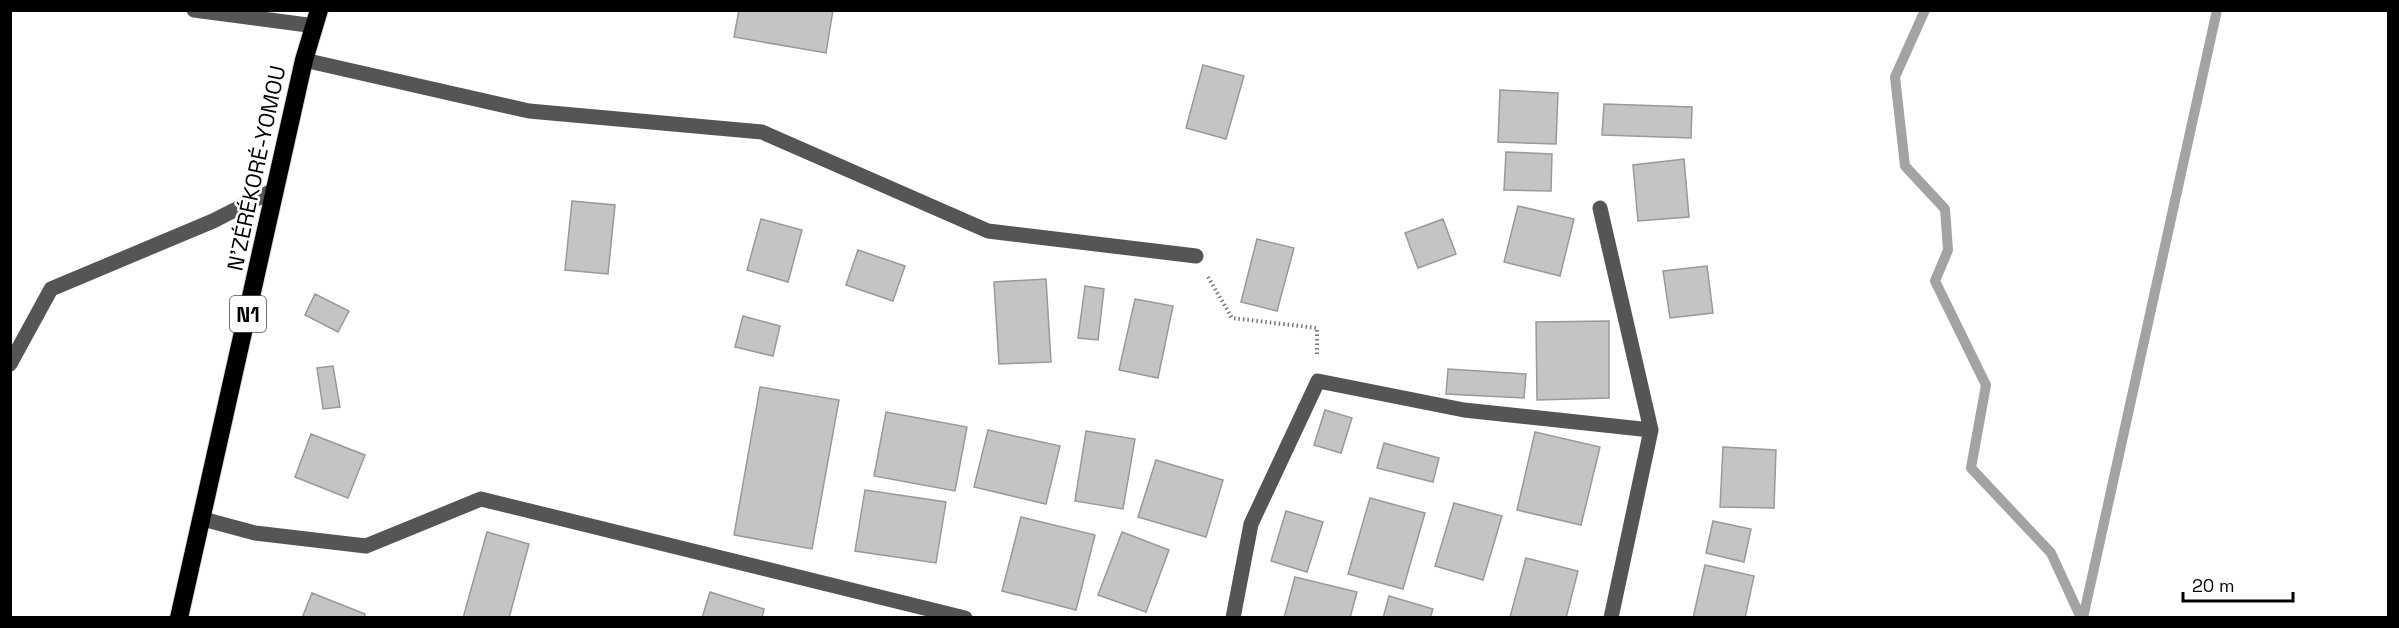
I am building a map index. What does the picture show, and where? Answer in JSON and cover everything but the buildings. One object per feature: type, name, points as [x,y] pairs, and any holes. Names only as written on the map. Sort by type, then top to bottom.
[{"type":"highway","name":"N'ZÉRÉKORÉ-YOMOU","points":[[179,618],[304,60],[317,18]]},
{"type":"street","points":[[194,10],[317,18]]},
{"type":"street","points":[[304,60],[529,111],[762,132],[988,231],[1196,256]]},
{"type":"street","points":[[10,364],[51,289],[213,221],[276,189]]},
{"type":"street","points":[[1600,208],[1651,430],[1611,618]]},
{"type":"street","points":[[1233,618],[1251,524],[1318,381],[1464,410],[1651,430]]},
{"type":"street","points":[[203,519],[255,533],[366,546],[481,499],[965,618]]},
{"type":"path","points":[[1196,256],[1232,318],[1317,328],[1318,381]]},
{"type":"waterway","points":[[1925,10],[1895,77],[1905,166],[1945,209],[1948,250],[1935,281],[1986,385],[1971,468],[2051,553],[2081,618]]},
{"type":"waterway","points":[[2083,618],[2217,10]]}]
